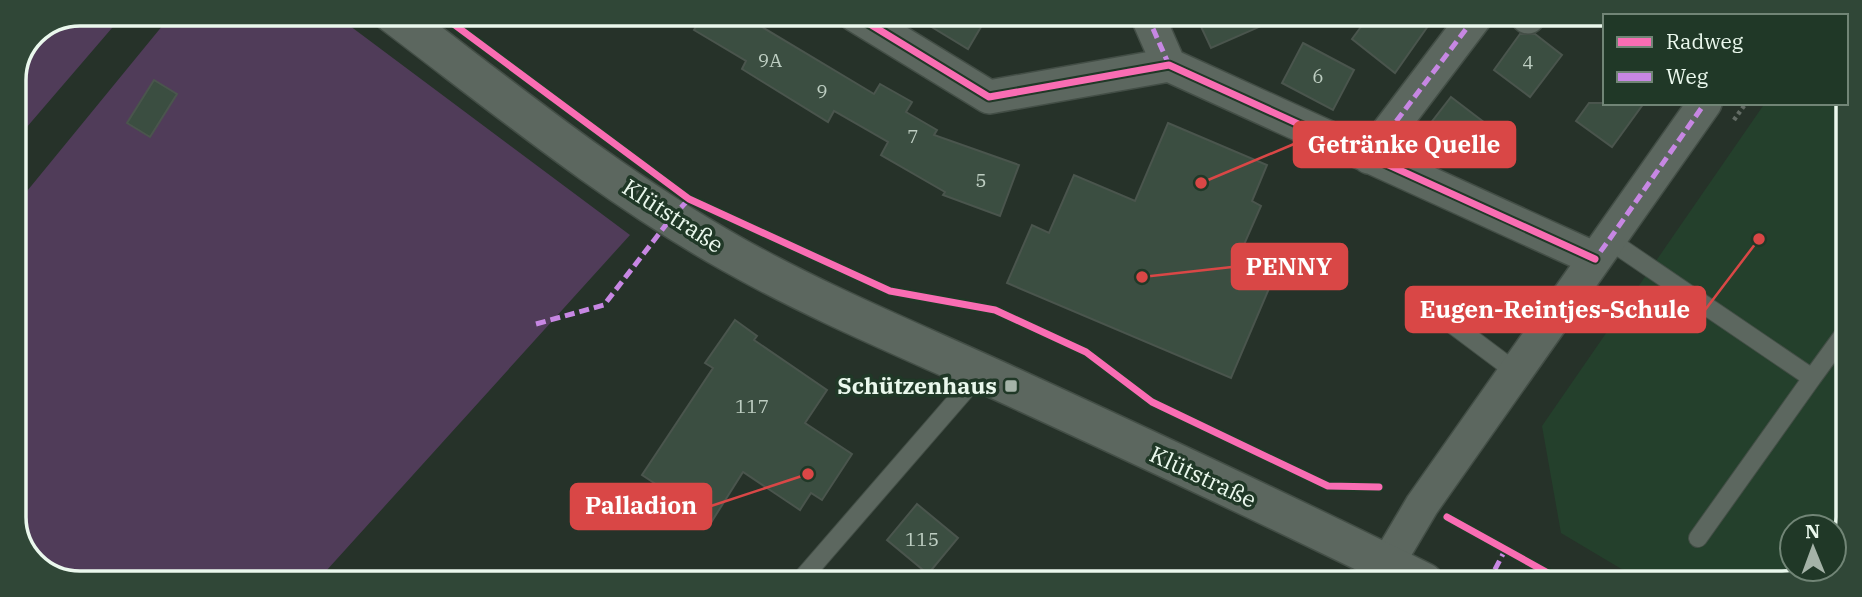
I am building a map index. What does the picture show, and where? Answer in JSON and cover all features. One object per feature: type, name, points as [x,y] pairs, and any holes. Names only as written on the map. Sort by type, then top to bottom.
[{"type":"main road","name":"Klütstraße","points":[[409,26],[565,144],[732,254],[860,319],[981,372],[1401,571]]},
{"type":"street","points":[[873,26],[989,97],[1169,65],[1369,157],[1602,249]]},
{"type":"street","points":[[1152,26],[1169,65]]},
{"type":"street","points":[[1369,157],[1468,26]]},
{"type":"street","points":[[1387,564],[1422,505],[1704,105]]},
{"type":"lane","points":[[1602,249],[1812,379]]},
{"type":"lane","points":[[1452,324],[1516,372]]},
{"type":"lane","points":[[1698,538],[1836,345]]},
{"type":"lane","points":[[809,571],[981,372]]},
{"type":"shaded area","points":[[81,26],[114,26],[26,128],[27,70],[35,50],[50,35],[60,30]]},
{"type":"shaded area","points":[[162,26],[350,26],[630,235],[326,571],[81,571],[57,565],[42,555],[30,537],[26,520],[26,192]]},
{"type":"shaded area","points":[[1764,105],[1836,105],[1836,513],[1778,513],[1778,571],[1625,571],[1561,533],[1542,426]]},
{"type":"building","points":[[696,26],[760,26],[874,94],[880,84],[912,102],[906,112],[937,130],[934,135],[1019,165],[1000,216],[943,195],[945,192],[881,155],[888,142],[834,111],[828,122],[742,69],[746,61],[694,30]]},
{"type":"building","points":[[930,26],[982,26],[968,49]]},
{"type":"building","points":[[1201,26],[1261,26],[1211,48]]},
{"type":"building","points":[[1362,26],[1428,26],[1395,73],[1352,39]]},
{"type":"building","points":[[1520,34],[1535,34],[1562,55],[1530,97],[1494,70]]},
{"type":"building","points":[[1303,43],[1354,70],[1333,110],[1282,83]]},
{"type":"building","points":[[154,80],[177,94],[150,137],[127,123]]},
{"type":"building","points":[[1451,97],[1485,123],[1458,160],[1423,133]]},
{"type":"building","points":[[1589,103],[1643,105],[1612,147],[1576,121]]},
{"type":"building","points":[[1168,123],[1267,165],[1252,201],[1261,206],[1239,256],[1276,272],[1231,378],[1007,283],[1032,225],[1049,233],[1074,175],[1135,201]]},
{"type":"building","points":[[735,320],[757,336],[754,340],[827,390],[805,423],[852,454],[822,500],[811,493],[800,510],[743,472],[712,521],[642,475],[713,368],[705,363]]},
{"type":"building","points":[[917,504],[958,538],[930,571],[924,571],[887,540]]},
{"type":"marked path","points":[[1152,26],[1169,65]]},
{"type":"marked path","points":[[1369,157],[1468,26]]},
{"type":"marked path","points":[[1590,256],[1595,259],[1704,105]]},
{"type":"marked path","points":[[536,324],[604,305],[689,199]]},
{"type":"marked path","points":[[1494,571],[1505,550]]},
{"type":"cycle path","points":[[456,26],[689,199],[890,291],[995,310],[1086,352],[1152,402],[1328,486],[1379,487]]},
{"type":"cycle path","points":[[873,26],[989,97],[1169,65],[1595,259]]},
{"type":"cycle path","points":[[1447,517],[1544,571]]},
{"type":"place","name":"Getränke Quelle","points":[[1201,183]]},
{"type":"place","name":"Eugen-Reintjes-Schule","points":[[1759,239]]},
{"type":"place","name":"PENNY","points":[[1142,277]]},
{"type":"place","name":"Schützenhaus","points":[[1011,386]]},
{"type":"place","name":"Palladion","points":[[808,474]]}]
